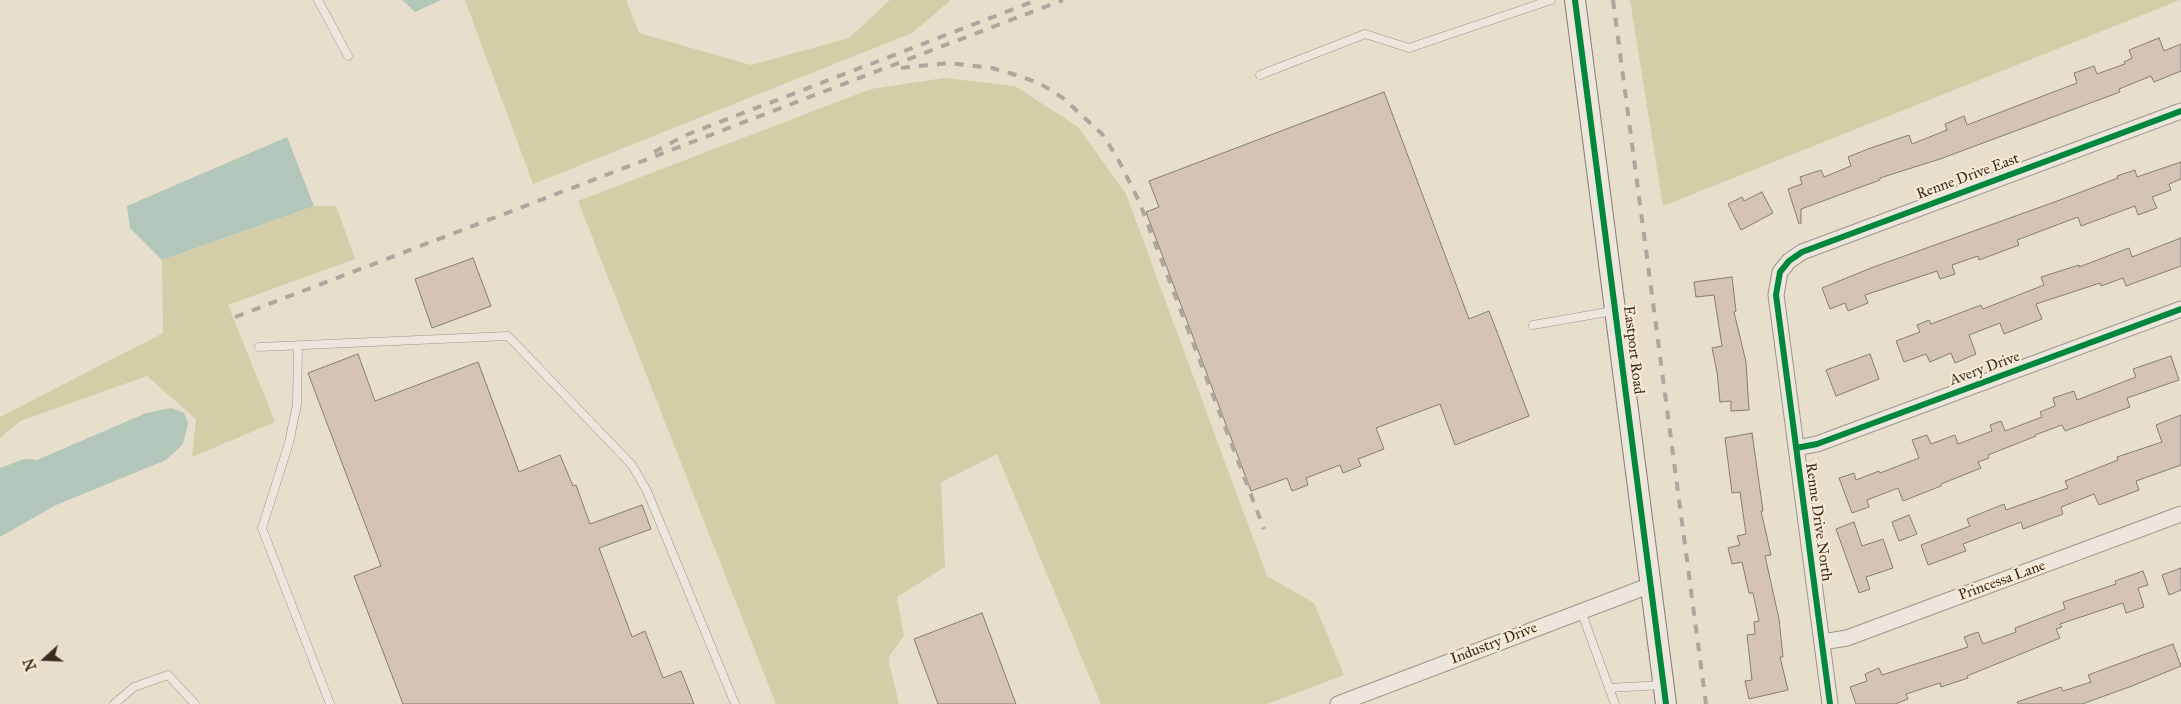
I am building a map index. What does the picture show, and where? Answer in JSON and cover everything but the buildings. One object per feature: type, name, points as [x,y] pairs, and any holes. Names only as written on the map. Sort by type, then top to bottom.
[{"type":"street","name":"Eastport Road","points":[[1575,0],[1665,694]]},
{"type":"street","name":"Renne Drive East","points":[[1777,283],[1780,272],[1789,260],[1802,252],[2181,111]]},
{"type":"street","name":"Renne Drive North","points":[[1777,283],[1776,295],[1830,704]]},
{"type":"street","name":"Avery Drive","points":[[1796,448],[1817,444],[2181,309]]},
{"type":"street","name":"Princessa Lane","points":[[1822,642],[1847,638],[2181,514]]},
{"type":"street","name":"Industry Drive","points":[[1338,704],[1651,585]]},
{"type":"lane","points":[[318,0],[348,56]]},
{"type":"lane","points":[[1260,75],[1365,34],[1409,48],[1551,0]]},
{"type":"lane","points":[[1533,325],[1615,311]]},
{"type":"lane","points":[[259,347],[508,336],[632,465],[647,491],[734,704]]},
{"type":"lane","points":[[298,345],[297,404],[289,443],[262,528],[330,704]]},
{"type":"lane","points":[[1580,611],[1615,704]]},
{"type":"lane","points":[[114,704],[134,687],[168,675],[195,704]]},
{"type":"lane","points":[[1610,688],[1665,694]]},
{"type":"shaded area","points":[[402,0],[441,0],[415,12]]},
{"type":"shaded area","points":[[465,0],[626,0],[639,33],[751,65],[849,38],[890,0],[951,0],[912,33],[533,184]]},
{"type":"shaded area","points":[[1630,0],[2180,0],[1663,206]]},
{"type":"shaded area","points":[[944,78],[1015,86],[1078,127],[1126,194],[1267,576],[1314,603],[1344,675],[1267,704],[1101,704],[997,454],[941,482],[945,567],[897,597],[904,636],[888,658],[899,704],[776,704],[578,201],[871,89]]},
{"type":"shaded area","points":[[287,137],[314,206],[162,260],[130,228],[127,206]]},
{"type":"shaded area","points":[[314,206],[336,206],[355,259],[228,305],[275,422],[192,457],[196,419],[147,376],[20,421],[0,438],[0,417],[163,333],[162,260]]},
{"type":"shaded area","points":[[171,408],[184,413],[188,423],[183,444],[166,460],[56,505],[0,537],[0,468],[24,459],[37,460],[146,413]]},
{"type":"railway","points":[[654,152],[686,135],[1037,0]]},
{"type":"railway","points":[[235,317],[1063,0]]},
{"type":"railway","points":[[1613,0],[1706,704]]},
{"type":"railway","points":[[901,68],[948,63],[992,68],[1016,75],[1039,83],[1063,98],[1102,134],[1117,157],[1139,201],[1264,529]]},
{"type":"cycle path","points":[[1575,0],[1666,704]]},
{"type":"cycle path","points":[[1830,704],[1776,295],[1780,272],[1789,261],[1802,252],[2181,111]]},
{"type":"cycle path","points":[[1796,448],[1817,444],[2181,309]]}]
